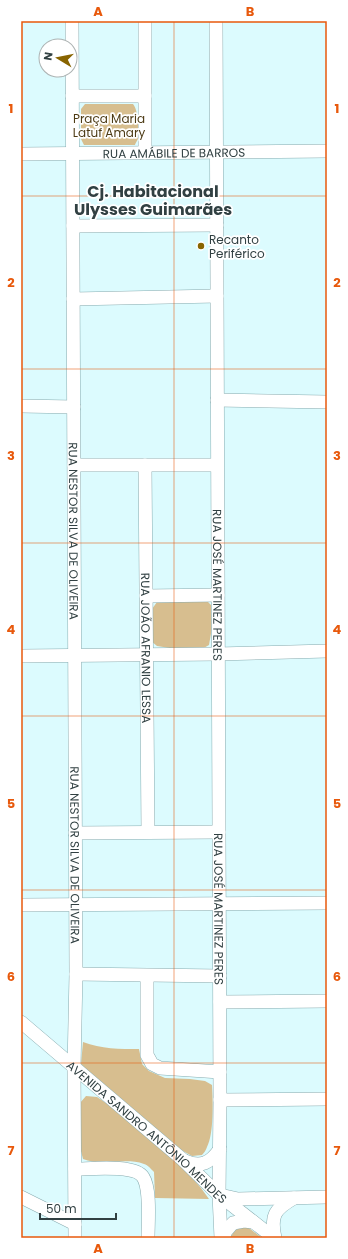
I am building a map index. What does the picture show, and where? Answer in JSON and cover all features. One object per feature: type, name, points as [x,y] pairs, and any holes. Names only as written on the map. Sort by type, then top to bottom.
[{"type":"street","name":"RUA NESTOR SILVA DE OLIVEIRA","points":[[72,21],[76,974],[74,1068],[75,1238]]},
{"type":"street","points":[[145,21],[145,153]]},
{"type":"street","name":"RUA JOSÉ MARTINEZ PERES","points":[[216,21],[220,976],[219,1195],[222,1238]]},
{"type":"street","points":[[72,96],[145,96]]},
{"type":"street","name":"RUA AMÁBILE DE BARROS","points":[[21,154],[327,151]]},
{"type":"street","points":[[73,226],[217,225]]},
{"type":"street","points":[[73,299],[217,296]]},
{"type":"street","points":[[217,400],[327,402]]},
{"type":"street","points":[[21,406],[74,407]]},
{"type":"street","points":[[74,464],[217,465]]},
{"type":"street","name":"RUA JOÃO AFRANIO LESSA","points":[[145,465],[148,832]]},
{"type":"street","points":[[146,596],[218,594]]},
{"type":"street","points":[[21,656],[218,654],[327,651]]},
{"type":"street","points":[[75,833],[219,832]]},
{"type":"street","points":[[21,905],[219,905],[327,903]]},
{"type":"street","points":[[76,974],[220,976]]},
{"type":"street","points":[[147,976],[147,1055],[152,1064],[160,1068],[220,1072]]},
{"type":"street","points":[[220,1002],[327,1001]]},
{"type":"street","name":"AVENIDA SANDRO ANTÔNIO MENDES","points":[[21,1022],[182,1159],[219,1195],[274,1238]]},
{"type":"street","points":[[54,1051],[67,1050],[73,1046],[75,1041]]},
{"type":"street","points":[[220,1100],[327,1099]]},
{"type":"street","points":[[182,1159],[199,1165],[214,1157],[220,1149]]},
{"type":"street","points":[[75,1169],[127,1169],[137,1171],[143,1177],[147,1188],[148,1238]]},
{"type":"street","points":[[219,1195],[238,1198],[327,1197]]},
{"type":"street","points":[[21,1197],[75,1224]]},
{"type":"street","name":"AVENIDA SANDRO ANTÔNIO MENDES","points":[[274,1238],[272,1222],[275,1214],[280,1208],[294,1198]]},
{"type":"street","name":"RUA JOSÉ MARTINEZ PERES","points":[[222,1238],[233,1223],[244,1221],[253,1222]]},
{"type":"green space","name":"Praça Maria Latuf Amary","points":[[85,104],[133,104],[139,126],[139,136],[135,145],[84,145],[81,139],[81,109]]},
{"type":"green space","points":[[206,600],[211,605],[212,628],[209,645],[202,649],[176,649],[157,646],[151,641],[152,609],[157,602]]},
{"type":"green space","points":[[83,1042],[118,1049],[139,1049],[142,1064],[149,1071],[165,1078],[205,1081],[212,1085],[213,1099],[211,1134],[207,1148],[202,1155],[192,1156],[181,1150],[88,1072],[81,1064]]},
{"type":"green space","points":[[86,1096],[97,1097],[112,1107],[185,1170],[209,1199],[155,1198],[154,1172],[147,1165],[129,1161],[98,1162],[83,1159],[80,1147],[80,1103]]},
{"type":"green space","points":[[244,1227],[249,1228],[262,1238],[230,1238],[235,1230]]},
{"type":"place","name":"Recanto Periférico","points":[[201,246]]},
{"type":"district","name":"Cj. Habitacional Ulysses Guimarães","points":[[153,200]]}]
